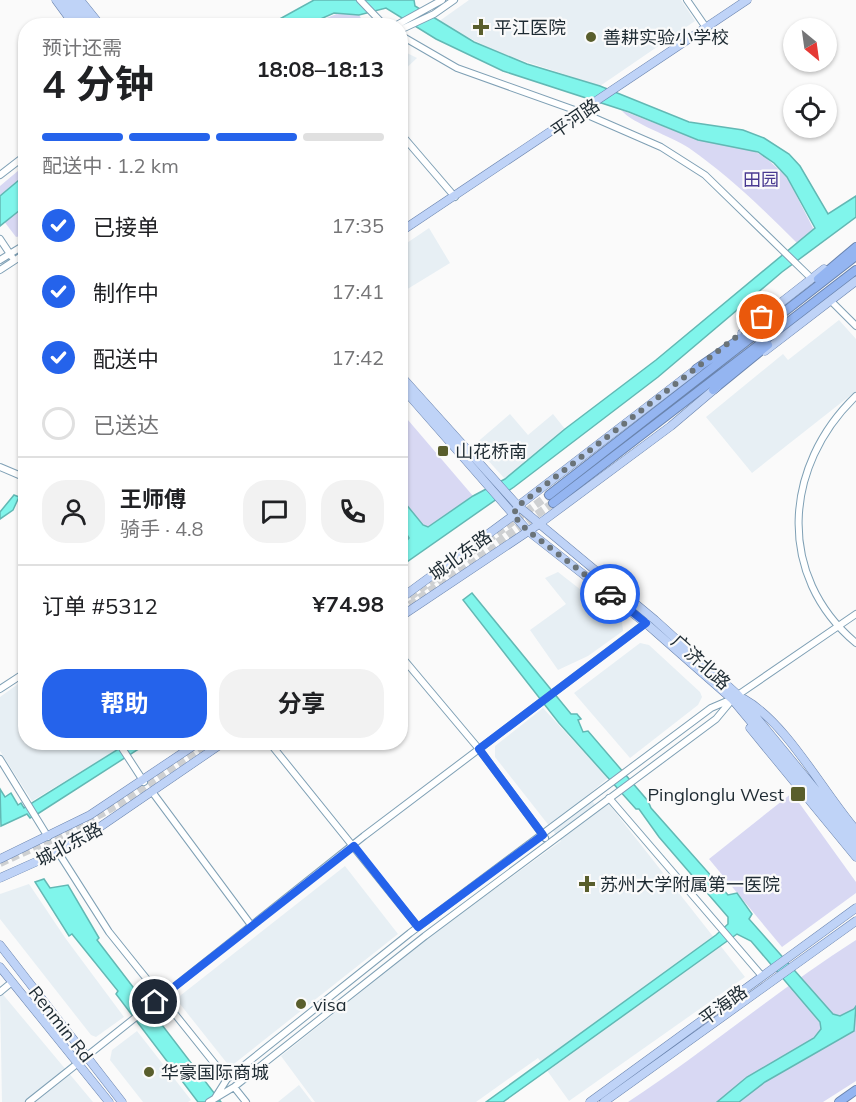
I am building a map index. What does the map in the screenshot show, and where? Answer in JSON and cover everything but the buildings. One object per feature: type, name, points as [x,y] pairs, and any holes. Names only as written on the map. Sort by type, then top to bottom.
[{"type":"highway","points":[[696,369],[797,303],[813,284],[856,245]]},
{"type":"highway","points":[[856,256],[551,499],[856,270]]},
{"type":"highway","points":[[712,390],[769,344],[804,310],[856,277]]},
{"type":"highway","points":[[839,1102],[856,1090]]},
{"type":"main road","points":[[56,0],[69,18]]},
{"type":"main road","points":[[64,0],[78,18]]},
{"type":"main road","points":[[72,0],[86,18]]},
{"type":"main road","points":[[80,0],[95,18]]},
{"type":"main road","name":"平河路","points":[[408,227],[583,113],[747,0]]},
{"type":"main road","name":"城北东路","points":[[408,593],[513,515],[518,506],[856,245]]},
{"type":"main road","name":"城北东路","points":[[408,612],[539,524],[671,426],[712,390],[856,281]]},
{"type":"main road","name":"广济北路","points":[[408,385],[527,530],[648,620]]},
{"type":"main road","name":"广济北路","points":[[408,394],[490,483],[510,497],[735,697],[856,839]]},
{"type":"main road","points":[[735,697],[756,706],[776,727],[856,830]]},
{"type":"main road","points":[[735,697],[743,719],[856,857]]},
{"type":"main road","name":"城北东路","points":[[0,859],[90,815],[144,782],[188,750]]},
{"type":"main road","name":"城北东路","points":[[0,878],[58,852],[153,793],[213,750]]},
{"type":"main road","name":"广济北路","points":[[800,775],[856,848]]},
{"type":"main road","name":"平海路","points":[[590,1102],[856,908]]},
{"type":"main road","name":"平海路","points":[[604,1102],[856,921]]},
{"type":"main road","name":"Renmin Rd","points":[[0,945],[122,1102]]},
{"type":"main road","name":"Renmin Rd","points":[[0,968],[109,1102]]},
{"type":"street","points":[[360,0],[376,18]]},
{"type":"street","points":[[408,23],[442,0]]},
{"type":"street","points":[[408,25],[434,14],[454,0]]},
{"type":"street","points":[[687,0],[707,29]]},
{"type":"street","points":[[408,34],[457,68],[583,113],[661,147],[705,175],[812,279]]},
{"type":"street","points":[[408,142],[455,197]]},
{"type":"street","points":[[0,175],[18,161]]},
{"type":"street","points":[[0,239],[14,260]]},
{"type":"street","points":[[0,261],[18,249]]},
{"type":"street","points":[[0,270],[18,258]]},
{"type":"street","points":[[831,301],[856,326]]},
{"type":"street","points":[[856,396],[821,436],[802,485],[799,508],[799,538],[809,582],[837,627],[856,644]]},
{"type":"street","points":[[0,467],[18,475]]},
{"type":"street","points":[[212,1100],[227,1079],[418,927],[711,708],[735,697],[856,614]]},
{"type":"street","points":[[29,1102],[252,925],[648,620]]},
{"type":"street","points":[[408,665],[479,749],[549,843]]},
{"type":"street","points":[[0,689],[18,677]]},
{"type":"street","points":[[212,1100],[234,1087],[425,936],[716,719],[735,697]]},
{"type":"street","points":[[123,750],[144,782]]},
{"type":"street","points":[[275,750],[418,927]]},
{"type":"street","points":[[0,759],[48,837]]},
{"type":"street","points":[[153,793],[252,925]]},
{"type":"street","points":[[609,798],[762,976]]},
{"type":"street","points":[[58,852],[109,933],[227,1079]]},
{"type":"street","points":[[0,992],[12,982]]},
{"type":"street","points":[[234,1087],[246,1102]]},
{"type":"shaded area","name":"善耕实验小学校","points":[[469,0],[681,0],[695,21],[600,86],[497,52],[438,22]]},
{"type":"shaded area","points":[[408,54],[417,58],[408,66]]},
{"type":"shaded area","points":[[429,228],[450,263],[408,289],[408,242]]},
{"type":"shaded area","points":[[839,320],[856,339],[856,391],[752,473],[706,417],[783,354],[788,360]]},
{"type":"shaded area","points":[[510,414],[528,435],[553,414],[565,429],[505,479],[474,445]]},
{"type":"shaded area","points":[[558,572],[622,622],[623,631],[588,656],[558,670],[530,630],[566,604],[545,578]]},
{"type":"shaded area","points":[[640,643],[649,645],[700,692],[702,697],[698,705],[630,758],[574,693]]},
{"type":"shaded area","points":[[18,684],[18,750],[117,750],[32,801],[0,751],[0,697]]},
{"type":"shaded area","name":"苏州大学附属第一医院","points":[[543,708],[608,778],[588,795],[599,810],[608,803],[745,977],[569,1101],[538,1058],[476,1102],[315,1102],[281,1056],[441,928],[561,841],[495,757],[495,746]]},
{"type":"shaded area","points":[[345,866],[398,934],[230,1067],[176,999]]},
{"type":"shaded area","points":[[29,884],[66,939],[124,1017],[96,1037],[91,1035],[0,919],[0,894]]},
{"type":"shaded area","points":[[0,991],[93,1102],[2,1102]]},
{"type":"shaded area","name":"华豪国际商城","points":[[137,1031],[191,1100],[188,1102],[143,1102],[110,1060],[112,1050]]},
{"type":"shaded area","points":[[299,1085],[312,1102],[278,1102]]},
{"type":"green space","points":[[339,13],[359,15],[361,18],[327,18]]},
{"type":"green space","name":"田园","points":[[621,110],[698,140],[749,149],[764,156],[787,177],[814,230],[797,243],[745,193],[704,159],[681,143],[634,120]]},
{"type":"green space","points":[[18,171],[18,237],[0,216],[0,186]]},
{"type":"green space","points":[[408,420],[473,496],[428,527],[423,525],[408,507]]},
{"type":"green space","points":[[792,793],[856,882],[856,893],[782,947],[709,859]]},
{"type":"green space","points":[[856,940],[856,1081],[823,1102],[628,1102],[798,979]]},
{"type":"water","points":[[314,0],[414,0],[415,6],[474,42],[527,64],[600,86],[689,122],[743,130],[764,138],[789,154],[800,166],[828,214],[856,196],[856,217],[782,272],[658,377],[514,487],[408,561],[408,507],[423,525],[428,527],[473,496],[505,479],[565,429],[656,360],[815,228],[787,177],[774,163],[758,152],[698,140],[629,112],[503,71],[436,39],[408,22],[408,18],[402,18],[386,8],[359,15],[334,13],[323,18],[281,18]]},
{"type":"water","points":[[18,181],[18,212],[0,226],[0,196]]},
{"type":"water","points":[[14,495],[18,497],[13,510],[0,519],[0,512]]},
{"type":"water","points":[[472,593],[571,714],[577,714],[581,719],[578,720],[583,732],[588,731],[648,801],[651,808],[728,895],[737,893],[752,914],[749,919],[833,1014],[840,1016],[856,1006],[854,1031],[765,1082],[739,1102],[717,1102],[747,1077],[814,1038],[821,1029],[820,1022],[751,941],[737,934],[503,1102],[486,1102],[716,935],[728,924],[728,917],[659,837],[639,809],[636,809],[559,723],[463,600]]},
{"type":"water","points":[[117,750],[137,750],[39,813],[30,818],[27,814],[1,826],[0,789],[5,797],[11,793],[18,805],[21,803],[24,808]]},
{"type":"water","points":[[44,879],[50,888],[68,885],[99,938],[97,940],[221,1102],[198,1102],[116,994],[118,991],[72,934],[69,936],[35,882]]},
{"type":"tunnel","points":[[408,598],[549,495]]},
{"type":"tunnel","points":[[408,606],[553,503]]},
{"type":"tunnel","points":[[0,863],[66,833],[119,804],[197,750]]},
{"type":"tunnel","points":[[38,857],[70,842]]},
{"type":"way so far","points":[[610,594],[527,530],[513,515],[518,506],[762,317]]},
{"type":"place","name":"平江医院","points":[[481,27]]},
{"type":"place","name":"善耕实验小学校","points":[[591,37]]},
{"type":"place","name":"山花桥南","points":[[443,451]]},
{"type":"place","name":"Pinglonglu West","points":[[798,794]]},
{"type":"place","name":"苏州大学附属第一医院","points":[[587,884]]},
{"type":"place","name":"visa","points":[[301,1004]]},
{"type":"place","name":"华豪国际商城","points":[[149,1072]]},
{"type":"route","points":[[155,1002],[354,846],[418,927],[543,835],[479,749],[646,623],[610,594]]}]
